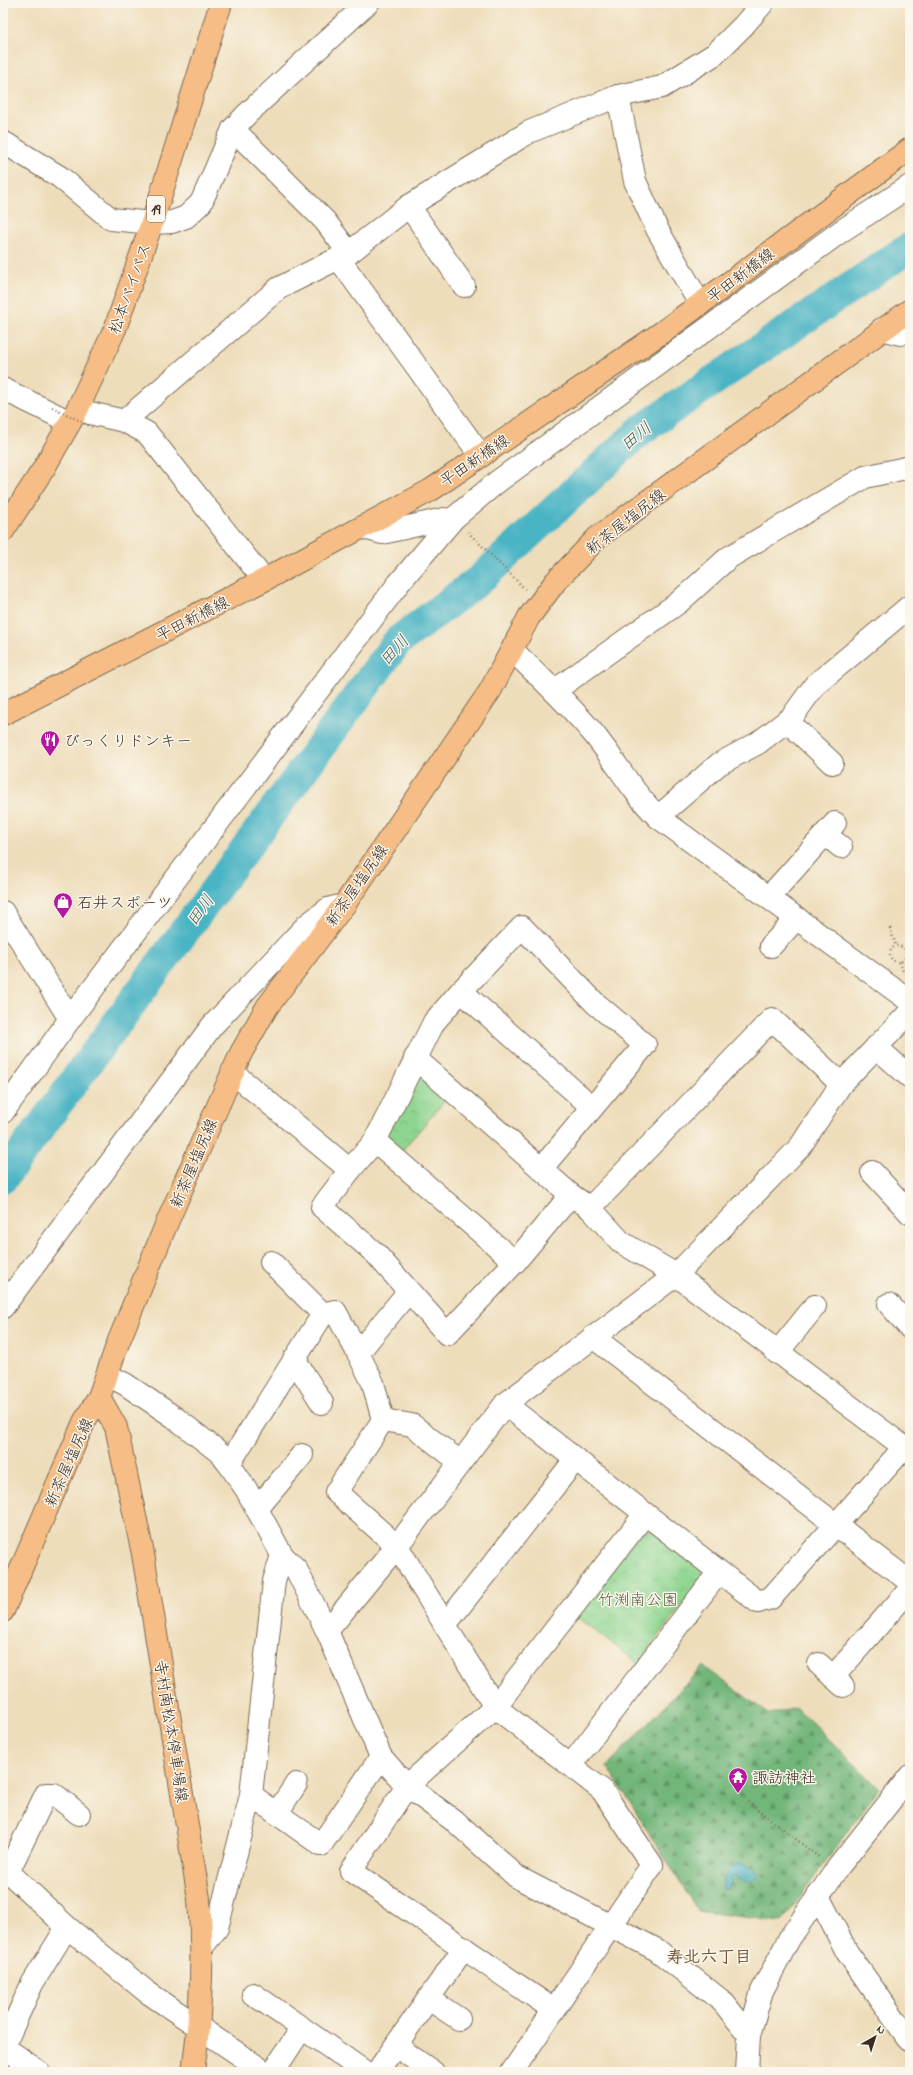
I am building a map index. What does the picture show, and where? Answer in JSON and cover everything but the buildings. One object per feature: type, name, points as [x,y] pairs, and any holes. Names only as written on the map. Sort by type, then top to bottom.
[{"type":"main road","name":"松本バイパス","points":[[3,531],[44,468],[74,416],[115,329],[152,223],[221,3]]},
{"type":"main road","name":"平田新橋線","points":[[3,714],[364,528],[431,490],[661,333],[910,149]]},
{"type":"main road","name":"新茶屋塩尻線","points":[[3,1611],[84,1422],[99,1397],[118,1342],[166,1225],[241,1052],[267,1007],[344,905],[490,691],[529,617],[556,581],[597,538],[910,310]]},
{"type":"main road","name":"寺村南松本停車場線","points":[[99,1397],[116,1427],[143,1554],[199,1899],[203,1946],[200,2027],[193,2072]]},
{"type":"street","points":[[3,142],[60,178],[110,219],[152,223],[172,222],[186,217],[201,203],[233,129],[247,114],[368,3]]},
{"type":"street","points":[[124,421],[279,288],[344,256],[409,206],[530,132],[618,96],[662,87],[715,54],[763,3]]},
{"type":"street","points":[[618,96],[636,181],[657,229],[700,304]]},
{"type":"street","points":[[233,129],[325,221],[344,256],[481,456]]},
{"type":"street","points":[[3,1112],[70,1019],[399,583],[503,478],[840,232],[910,186]]},
{"type":"street","points":[[409,206],[464,286]]},
{"type":"street","points":[[882,329],[900,334],[910,328]]},
{"type":"street","points":[[3,388],[74,416],[124,421],[147,433],[264,580]]},
{"type":"street","points":[[554,691],[678,603],[728,558],[865,477],[910,467]]},
{"type":"street","points":[[364,528],[382,533],[444,519],[457,526]]},
{"type":"street","points":[[658,817],[719,764],[758,744],[792,717],[815,685],[910,606]]},
{"type":"street","points":[[327,1631],[397,1546],[505,1404],[676,1275],[800,1147],[841,1084],[876,1048],[909,1002],[769,897],[658,817],[644,804],[593,734],[554,691],[512,650]]},
{"type":"street","points":[[787,721],[832,763]]},
{"type":"street","points":[[769,897],[834,835]]},
{"type":"street","points":[[3,1307],[212,1026],[307,925],[328,909],[344,905]]},
{"type":"street","points":[[3,912],[70,1019]]},
{"type":"street","points":[[771,946],[797,918]]},
{"type":"street","points":[[541,1169],[645,1045],[595,1003],[522,927],[461,991],[434,1022],[375,1141],[350,1170],[322,1207],[376,1254],[408,1292],[447,1334],[515,1262],[571,1195]]},
{"type":"street","points":[[461,991],[592,1107]]},
{"type":"street","points":[[590,1208],[772,1020],[841,1084]]},
{"type":"street","points":[[876,1048],[910,1077]]},
{"type":"street","points":[[415,1058],[571,1195],[590,1208],[621,1242],[676,1275],[777,1353],[900,1444],[906,1452],[834,1525],[771,1598],[758,1602],[505,1404]]},
{"type":"street","points":[[232,1072],[350,1170]]},
{"type":"street","points":[[375,1141],[515,1262]]},
{"type":"street","points":[[872,1172],[910,1213]]},
{"type":"street","points":[[271,1262],[323,1314]]},
{"type":"street","points":[[362,1362],[408,1292]]},
{"type":"street","points":[[889,1304],[910,1328]]},
{"type":"street","points":[[777,1353],[815,1306]]},
{"type":"street","points":[[229,1464],[323,1314],[335,1311],[373,1383],[383,1420],[336,1492],[397,1546],[495,1707],[602,1790],[652,1865],[512,2072]]},
{"type":"street","points":[[593,1337],[834,1525],[910,1582]]},
{"type":"street","points":[[294,1359],[322,1403]]},
{"type":"street","points":[[362,1362],[386,1395]]},
{"type":"street","points":[[107,1375],[126,1384],[174,1417],[218,1452],[229,1464],[257,1509],[282,1555],[296,1569],[327,1631],[382,1757],[407,1786],[457,1823],[518,1877],[612,1925],[657,1950],[717,1997],[749,2035]]},
{"type":"street","points":[[383,1420],[412,1425],[460,1462]]},
{"type":"street","points":[[257,1509],[302,1455]]},
{"type":"street","points":[[445,1626],[575,1460]]},
{"type":"street","points":[[554,2010],[351,1871],[407,1786],[495,1707],[645,1514]]},
{"type":"street","points":[[203,1946],[218,1928],[251,1795],[274,1581],[282,1555]]},
{"type":"street","points":[[571,1765],[719,1572]]},
{"type":"street","points":[[832,1676],[910,1589]]},
{"type":"street","points":[[251,1795],[321,1844],[382,1757]]},
{"type":"street","points":[[747,2072],[749,2035],[762,1991],[789,1939],[836,1870],[910,1776]]},
{"type":"street","points":[[277,1813],[296,1784]]},
{"type":"street","points":[[79,1814],[54,1794],[46,1794],[6,1869],[67,1927],[147,1992],[265,2072]]},
{"type":"street","points":[[818,1896],[847,1952],[910,2041]]},
{"type":"street","points":[[39,2072],[3,2048],[32,1984],[67,1927]]},
{"type":"street","points":[[376,2072],[396,2046],[464,1948]]},
{"type":"street","points":[[253,1994],[365,2072]]},
{"type":"street","points":[[428,1999],[459,2019]]},
{"type":"street","points":[[273,2072],[302,2028]]},
{"type":"street","points":[[396,2046],[433,2072]]},
{"type":"path","points":[[52,406],[92,427]]},
{"type":"path","points":[[457,526],[530,594]]},
{"type":"path","points":[[890,928],[896,946]]},
{"type":"path","points":[[896,946],[901,947],[906,952],[906,958],[902,962],[894,961],[891,957],[891,952],[896,946]]},
{"type":"path","points":[[748,1802],[836,1870]]},
{"type":"green space","points":[[423,1075],[448,1097],[400,1153],[389,1144],[386,1134],[415,1078]]},
{"type":"green space","name":"竹渕南公園","points":[[653,1530],[702,1567],[702,1580],[638,1663],[575,1616],[642,1531]]},
{"type":"green space","points":[[703,1666],[769,1714],[797,1708],[879,1788],[782,1922],[698,1911],[607,1766]]},
{"type":"water","points":[[740,1864],[749,1866],[757,1872],[758,1878],[750,1883],[733,1876],[730,1879],[731,1883],[728,1888],[722,1888],[723,1879],[726,1872],[732,1867]]},
{"type":"waterway","name":"田川","points":[[3,1178],[398,641],[478,581],[641,430],[910,247]]},
{"type":"place","name":"びっくりドンキー","points":[[50,757]]},
{"type":"place","name":"石井スポーツ","points":[[63,919]]},
{"type":"place","name":"諏訪神社","points":[[738,1794]]},
{"type":"district","name":"寿北六丁目","points":[[709,1956]]}]
